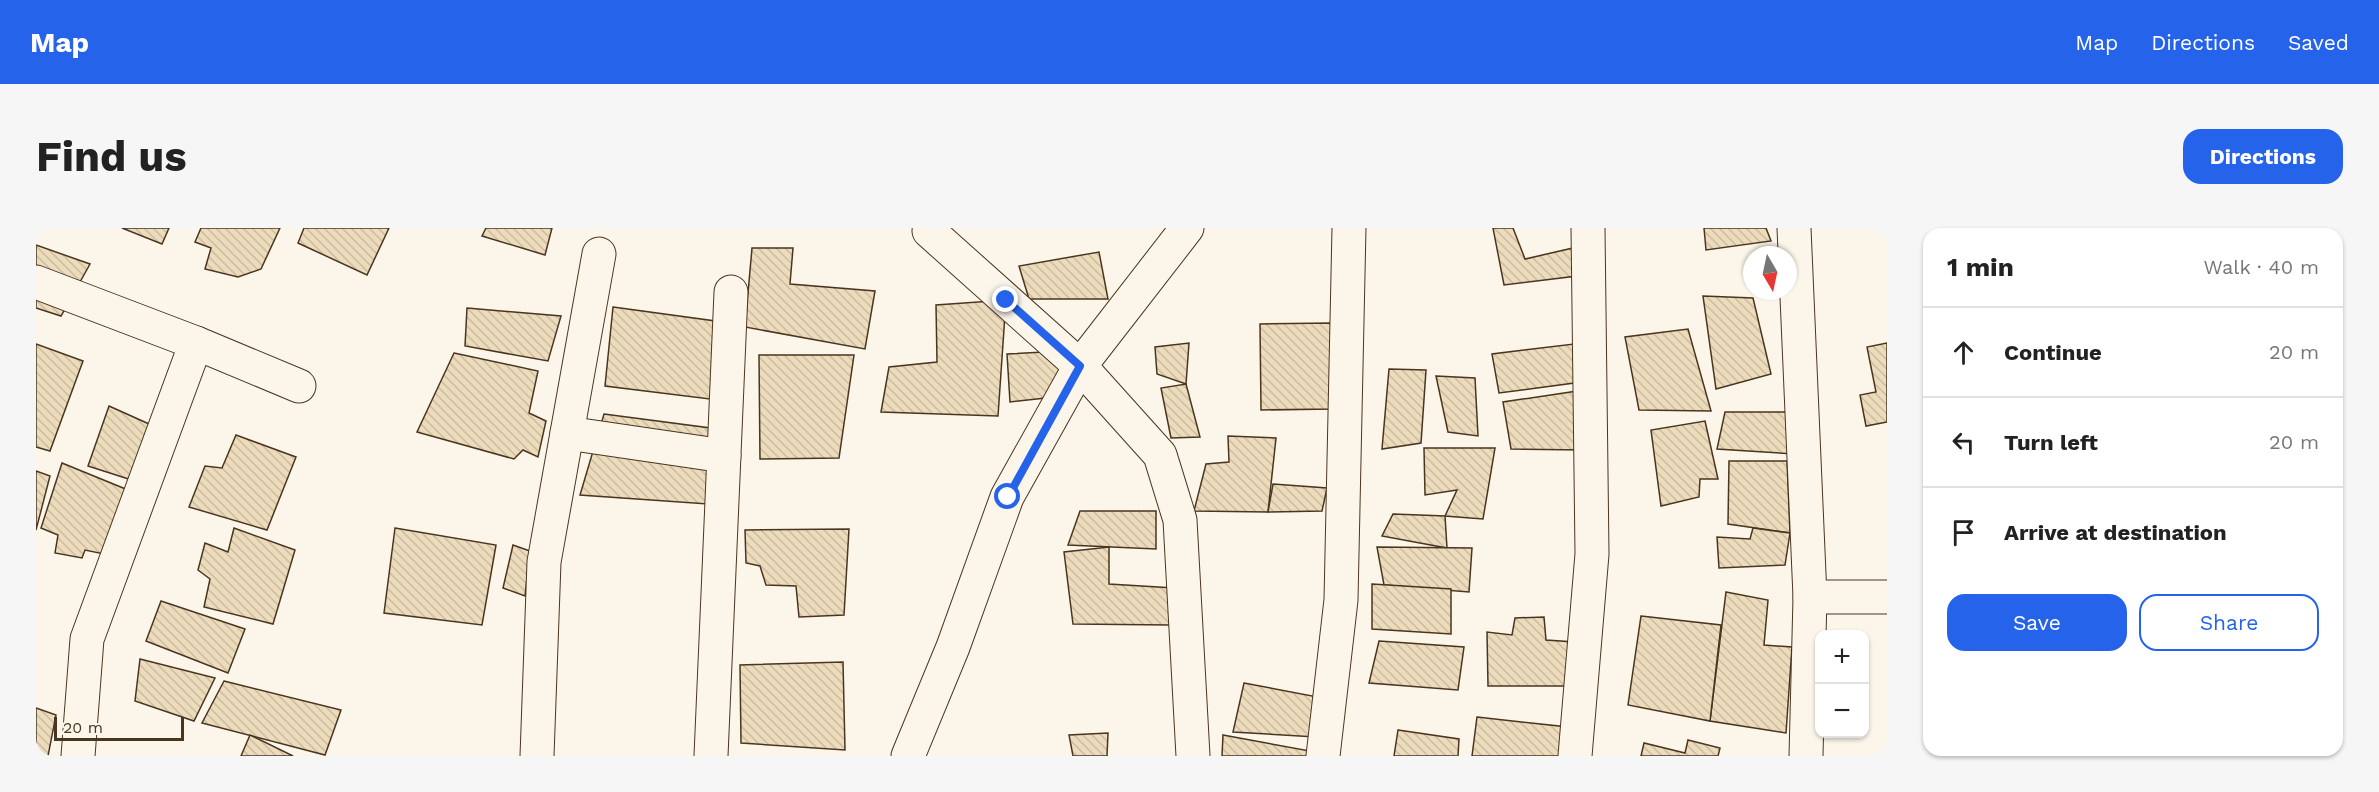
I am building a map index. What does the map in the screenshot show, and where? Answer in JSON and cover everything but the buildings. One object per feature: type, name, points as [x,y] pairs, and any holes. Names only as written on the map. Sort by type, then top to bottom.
[{"type":"street","points":[[908,756],[953,647],[1008,497],[1080,366],[1187,228]]},
{"type":"street","points":[[1323,756],[1341,600],[1349,228]]},
{"type":"street","points":[[1575,756],[1592,554],[1588,228]]},
{"type":"street","points":[[1794,228],[1810,597],[1806,756]]},
{"type":"street","points":[[933,229],[1080,366],[1160,454],[1180,520],[1193,756]]},
{"type":"street","points":[[537,756],[544,562],[599,254]]},
{"type":"street","points":[[36,282],[196,343],[299,386]]},
{"type":"street","points":[[711,756],[731,292]]},
{"type":"street","points":[[78,756],[87,639],[196,343]]},
{"type":"street","points":[[567,433],[724,456]]},
{"type":"street","points":[[1810,597],[1887,597]]},
{"type":"route","points":[[1006,300],[1080,366],[1008,497]]}]
